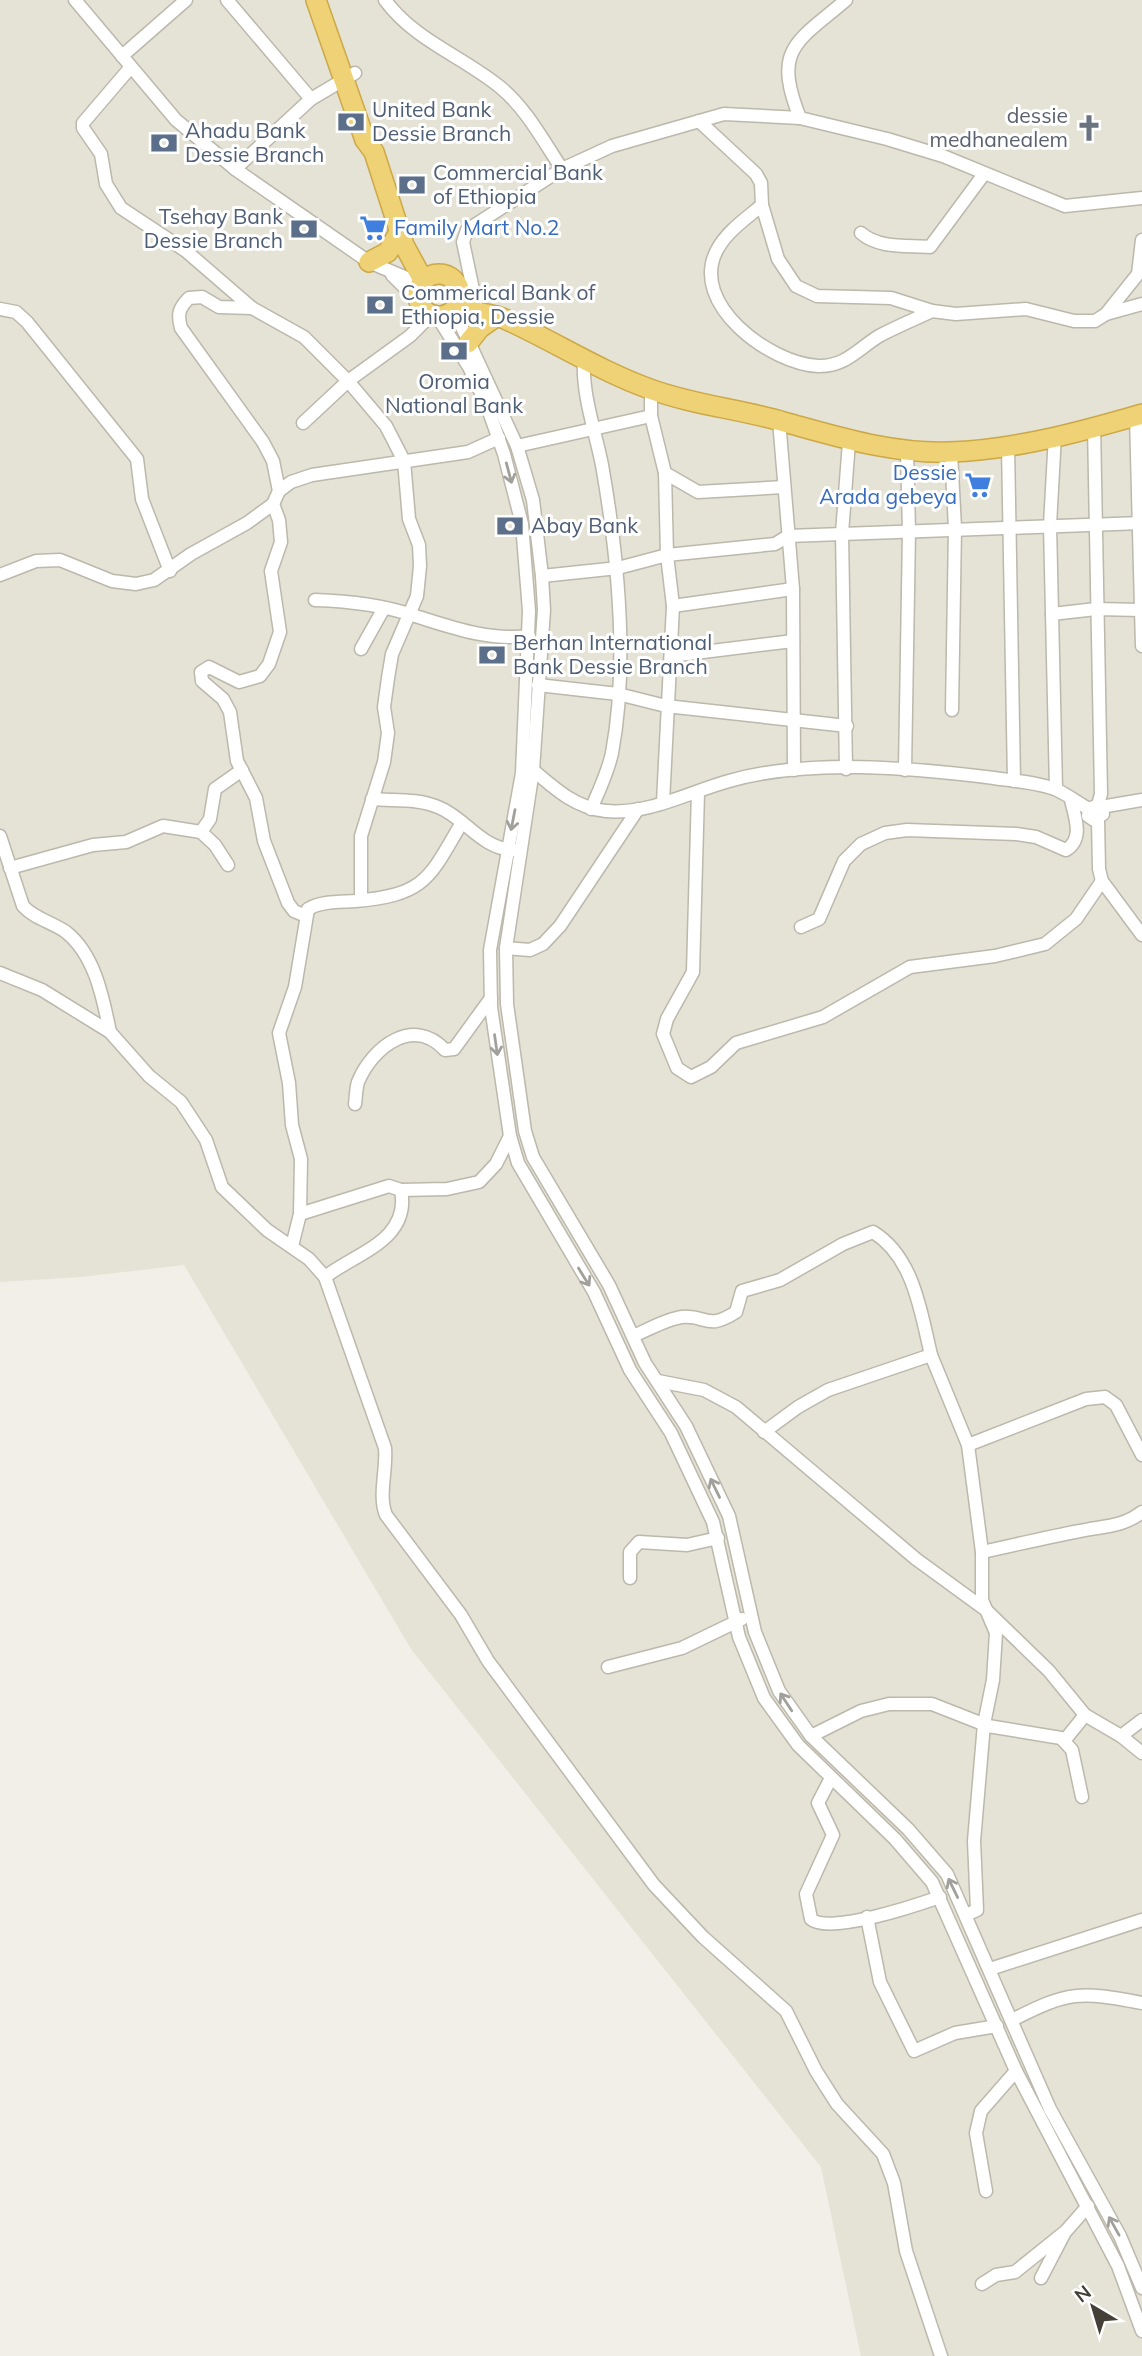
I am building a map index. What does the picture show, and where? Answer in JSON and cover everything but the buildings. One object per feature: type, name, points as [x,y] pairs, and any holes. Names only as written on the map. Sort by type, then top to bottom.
[{"type":"highway","points":[[316,0],[349,75]]},
{"type":"highway","points":[[329,0],[360,108],[376,136],[374,152],[402,237],[451,304],[480,328],[468,343]]},
{"type":"highway","points":[[369,262],[388,252],[402,237]]},
{"type":"highway","points":[[402,237],[442,274],[455,281],[451,304]]},
{"type":"highway","points":[[442,274],[451,304]]},
{"type":"highway","points":[[451,304],[651,389],[779,420],[849,442],[907,450],[951,452],[1008,446],[1139,415]]},
{"type":"street","points":[[75,0],[176,120],[235,169],[369,262],[451,304],[517,446],[533,499],[544,610],[533,771],[503,910],[490,950],[491,998],[509,1136],[528,1184],[594,1292],[630,1370],[671,1433],[718,1538],[749,1668],[764,1698],[798,1745],[916,1861],[940,1897],[1016,2071],[1061,2162],[1088,2206],[1118,2266],[1142,2331]]},
{"type":"street","points":[[122,56],[186,0]]},
{"type":"street","points":[[227,0],[311,99]]},
{"type":"street","points":[[384,0],[410,29],[445,48],[503,89],[562,169]]},
{"type":"street","points":[[800,118],[787,76],[789,55],[803,33],[846,0]]},
{"type":"street","points":[[130,68],[83,123],[83,128],[102,154],[106,184],[121,208],[186,251],[252,308],[304,337],[348,381],[386,426],[404,461],[409,519],[418,545],[420,566],[411,614],[392,654],[384,707],[388,733],[384,762],[361,836],[361,900]]},
{"type":"street","points":[[235,169],[311,99],[349,75]]},
{"type":"street","points":[[514,850],[522,773],[529,636],[522,524],[499,438],[469,367],[451,304],[464,235],[484,218],[562,169],[612,146],[723,114],[800,118],[932,152],[1065,206],[1142,198]]},
{"type":"street","points":[[699,121],[756,174],[761,183],[762,205],[778,259],[786,274],[806,293],[831,297],[851,295],[891,298],[932,311],[956,314],[1026,309],[1084,323],[1142,304]]},
{"type":"street","points":[[861,233],[870,240],[883,243],[930,247],[984,174]]},
{"type":"street","points":[[762,205],[728,235],[716,251],[712,267],[715,291],[722,308],[758,345],[800,362],[818,366],[837,364],[854,357],[878,337],[932,311]]},
{"type":"street","points":[[1106,314],[1138,274],[1142,240]]},
{"type":"street","points":[[252,308],[219,307],[202,297],[189,298],[180,307],[178,318],[181,328],[263,442],[273,461],[279,491]]},
{"type":"street","points":[[303,423],[348,381],[451,304]]},
{"type":"street","points":[[0,309],[16,313],[27,322],[137,459],[142,499],[170,571]]},
{"type":"street","points":[[584,360],[583,379],[618,568],[618,694],[611,755],[591,809]]},
{"type":"street","points":[[651,389],[651,416],[665,473],[667,555],[673,606],[663,802]]},
{"type":"street","points":[[1139,415],[1142,646]]},
{"type":"street","points":[[517,446],[651,416]]},
{"type":"street","points":[[779,420],[793,589],[794,770]]},
{"type":"street","points":[[1094,426],[1101,782],[1096,810],[1099,869],[1102,881],[1142,935]]},
{"type":"street","points":[[1055,435],[1050,524],[1056,789]]},
{"type":"street","points":[[0,575],[36,562],[60,560],[112,581],[136,584],[154,580],[273,504],[279,491],[291,482],[312,475],[468,452],[499,438]]},
{"type":"street","points":[[846,769],[842,533],[849,442]]},
{"type":"street","points":[[1008,446],[1014,781]]},
{"type":"street","points":[[905,769],[909,531],[907,450]]},
{"type":"street","points":[[951,452],[955,528],[953,710]]},
{"type":"street","points":[[665,473],[698,492],[785,487]]},
{"type":"street","points":[[273,504],[279,520],[281,542],[271,571],[280,632],[269,664],[260,676],[247,681],[239,682],[209,667],[201,672],[200,676],[205,685],[223,699],[230,712],[237,761],[256,798],[264,841],[283,892],[294,911],[306,916]]},
{"type":"street","points":[[542,576],[618,568],[667,555],[775,544],[788,536],[1009,528],[1050,524],[1141,523]]},
{"type":"street","points":[[673,606],[793,589]]},
{"type":"street","points":[[315,600],[384,608],[411,614],[452,630],[508,639],[529,636]]},
{"type":"street","points":[[361,649],[384,608]]},
{"type":"street","points":[[1052,614],[1096,609],[1141,610]]},
{"type":"street","points":[[671,656],[793,641]]},
{"type":"street","points":[[538,685],[618,694],[666,706],[794,718],[847,726]]},
{"type":"street","points":[[533,771],[578,805],[591,809],[638,809],[730,781],[794,770],[846,769],[905,769],[1014,781],[1056,789],[1071,800],[1096,810],[1142,800]]},
{"type":"street","points":[[201,832],[210,819],[215,789],[242,770]]},
{"type":"street","points":[[698,792],[693,972],[667,1019],[663,1034],[677,1068],[687,1076],[698,1075],[710,1068],[736,1043],[823,1017],[910,967],[995,957],[1045,944],[1076,919],[1102,881]]},
{"type":"street","points":[[372,799],[427,803],[449,813],[492,846],[514,850]]},
{"type":"street","points":[[801,927],[819,919],[844,861],[868,839],[907,830],[1016,834],[1036,837],[1066,850],[1076,842],[1078,835],[1071,800]]},
{"type":"street","points":[[506,948],[530,950],[542,944],[560,926],[638,809]]},
{"type":"street","points":[[292,1246],[300,1214],[301,1159],[292,1125],[289,1083],[279,1033],[295,987],[308,909],[322,903],[393,896],[429,876],[461,824]]},
{"type":"street","points":[[10,868],[93,845],[126,842],[163,826],[201,832],[215,845],[228,865]]},
{"type":"street","points":[[0,836],[23,906],[31,914],[66,933],[85,955],[99,983],[110,1032]]},
{"type":"street","points":[[503,910],[506,1003],[525,1131],[542,1177],[609,1285],[633,1336],[685,1426],[729,1516],[751,1615],[765,1662],[779,1691],[811,1736],[930,1852],[947,1874],[1049,2109],[1119,2236],[1142,2288]]},
{"type":"street","points":[[0,973],[42,990],[110,1032],[149,1076],[181,1102],[206,1140],[222,1187],[267,1230],[292,1246],[318,1268],[385,1448],[387,1466],[382,1505],[386,1515],[461,1615],[488,1661],[654,1885],[704,1937],[786,2011],[816,2071],[837,2104],[883,2154],[894,2183],[906,2251],[940,2356]]},
{"type":"street","points":[[355,1104],[358,1083],[372,1061],[399,1037],[414,1033],[425,1035],[437,1040],[445,1050],[454,1049],[491,998]]},
{"type":"street","points":[[300,1214],[381,1187],[392,1186],[401,1190],[447,1189],[479,1182],[496,1164],[509,1136]]},
{"type":"street","points":[[318,1268],[389,1236],[401,1218],[401,1190]]},
{"type":"street","points":[[633,1336],[684,1317],[709,1324],[723,1320],[736,1312],[742,1291],[780,1280],[843,1244],[873,1233],[893,1252],[916,1291],[930,1355],[968,1445],[982,1552],[981,1583],[985,1610],[996,1633],[993,1680],[984,1724],[974,1842],[977,1910],[966,1915]]},
{"type":"street","points":[[570,1253],[584,1244]]},
{"type":"street","points":[[764,1432],[798,1406],[828,1390],[930,1355]]},
{"type":"street","points":[[658,1381],[704,1390],[736,1407],[916,1559],[985,1610],[1049,1671],[1085,1715],[1121,1736],[1142,1753]]},
{"type":"street","points":[[968,1445],[1086,1399],[1105,1396],[1116,1405],[1142,1455]]},
{"type":"street","points":[[982,1552],[1112,1527],[1130,1521],[1142,1512]]},
{"type":"street","points":[[630,1578],[630,1552],[639,1542],[687,1545],[718,1538]]},
{"type":"street","points":[[608,1667],[682,1648],[751,1615]]},
{"type":"street","points":[[811,1736],[861,1711],[889,1704],[932,1704],[984,1724],[1055,1736],[1064,1741],[1072,1750],[1082,1797]]},
{"type":"street","points":[[1064,1741],[1085,1715]]},
{"type":"street","points":[[1121,1736],[1142,1720]]},
{"type":"street","points":[[831,1778],[818,1802],[832,1831],[832,1840],[806,1894],[806,1902],[816,1923],[827,1925],[867,1917],[940,1897]]},
{"type":"street","points":[[867,1917],[880,1982],[914,2051],[955,2033],[997,2026]]},
{"type":"street","points":[[990,1969],[1142,1920]]},
{"type":"street","points":[[1012,2020],[1052,1999],[1069,1994],[1097,1993],[1142,2003]]},
{"type":"street","points":[[986,2191],[976,2133],[981,2111],[1016,2071]]},
{"type":"street","points":[[1061,2162],[1073,2155]]},
{"type":"street","points":[[982,2284],[996,2276],[1014,2272],[1066,2231],[1088,2206]]},
{"type":"street","points":[[1041,2278],[1066,2231]]},
{"type":"shaded area","points":[[0,0],[1142,0],[1142,2356],[861,2356],[821,2167],[411,1649],[184,1265],[81,1277],[0,1282]]},
{"type":"place","name":"United Bank Dessie Branch","points":[[351,122]]},
{"type":"place","name":"dessie medhanealem","points":[[1089,128]]},
{"type":"place","name":"Ahadu Bank Dessie Branch","points":[[164,143]]},
{"type":"place","name":"Commercial Bank of Ethiopia","points":[[412,185]]},
{"type":"place","name":"Family Mart No.2","points":[[373,228]]},
{"type":"place","name":"Tsehay Bank Dessie Branch","points":[[304,229]]},
{"type":"place","name":"Commerical Bank of Ethiopia, Dessie","points":[[380,305]]},
{"type":"place","name":"Oromia National Bank","points":[[454,351]]},
{"type":"place","name":"Dessie Arada gebeya","points":[[978,485]]},
{"type":"place","name":"Abay Bank","points":[[510,526]]},
{"type":"place","name":"Berhan International Bank Dessie Branch","points":[[492,655]]}]
